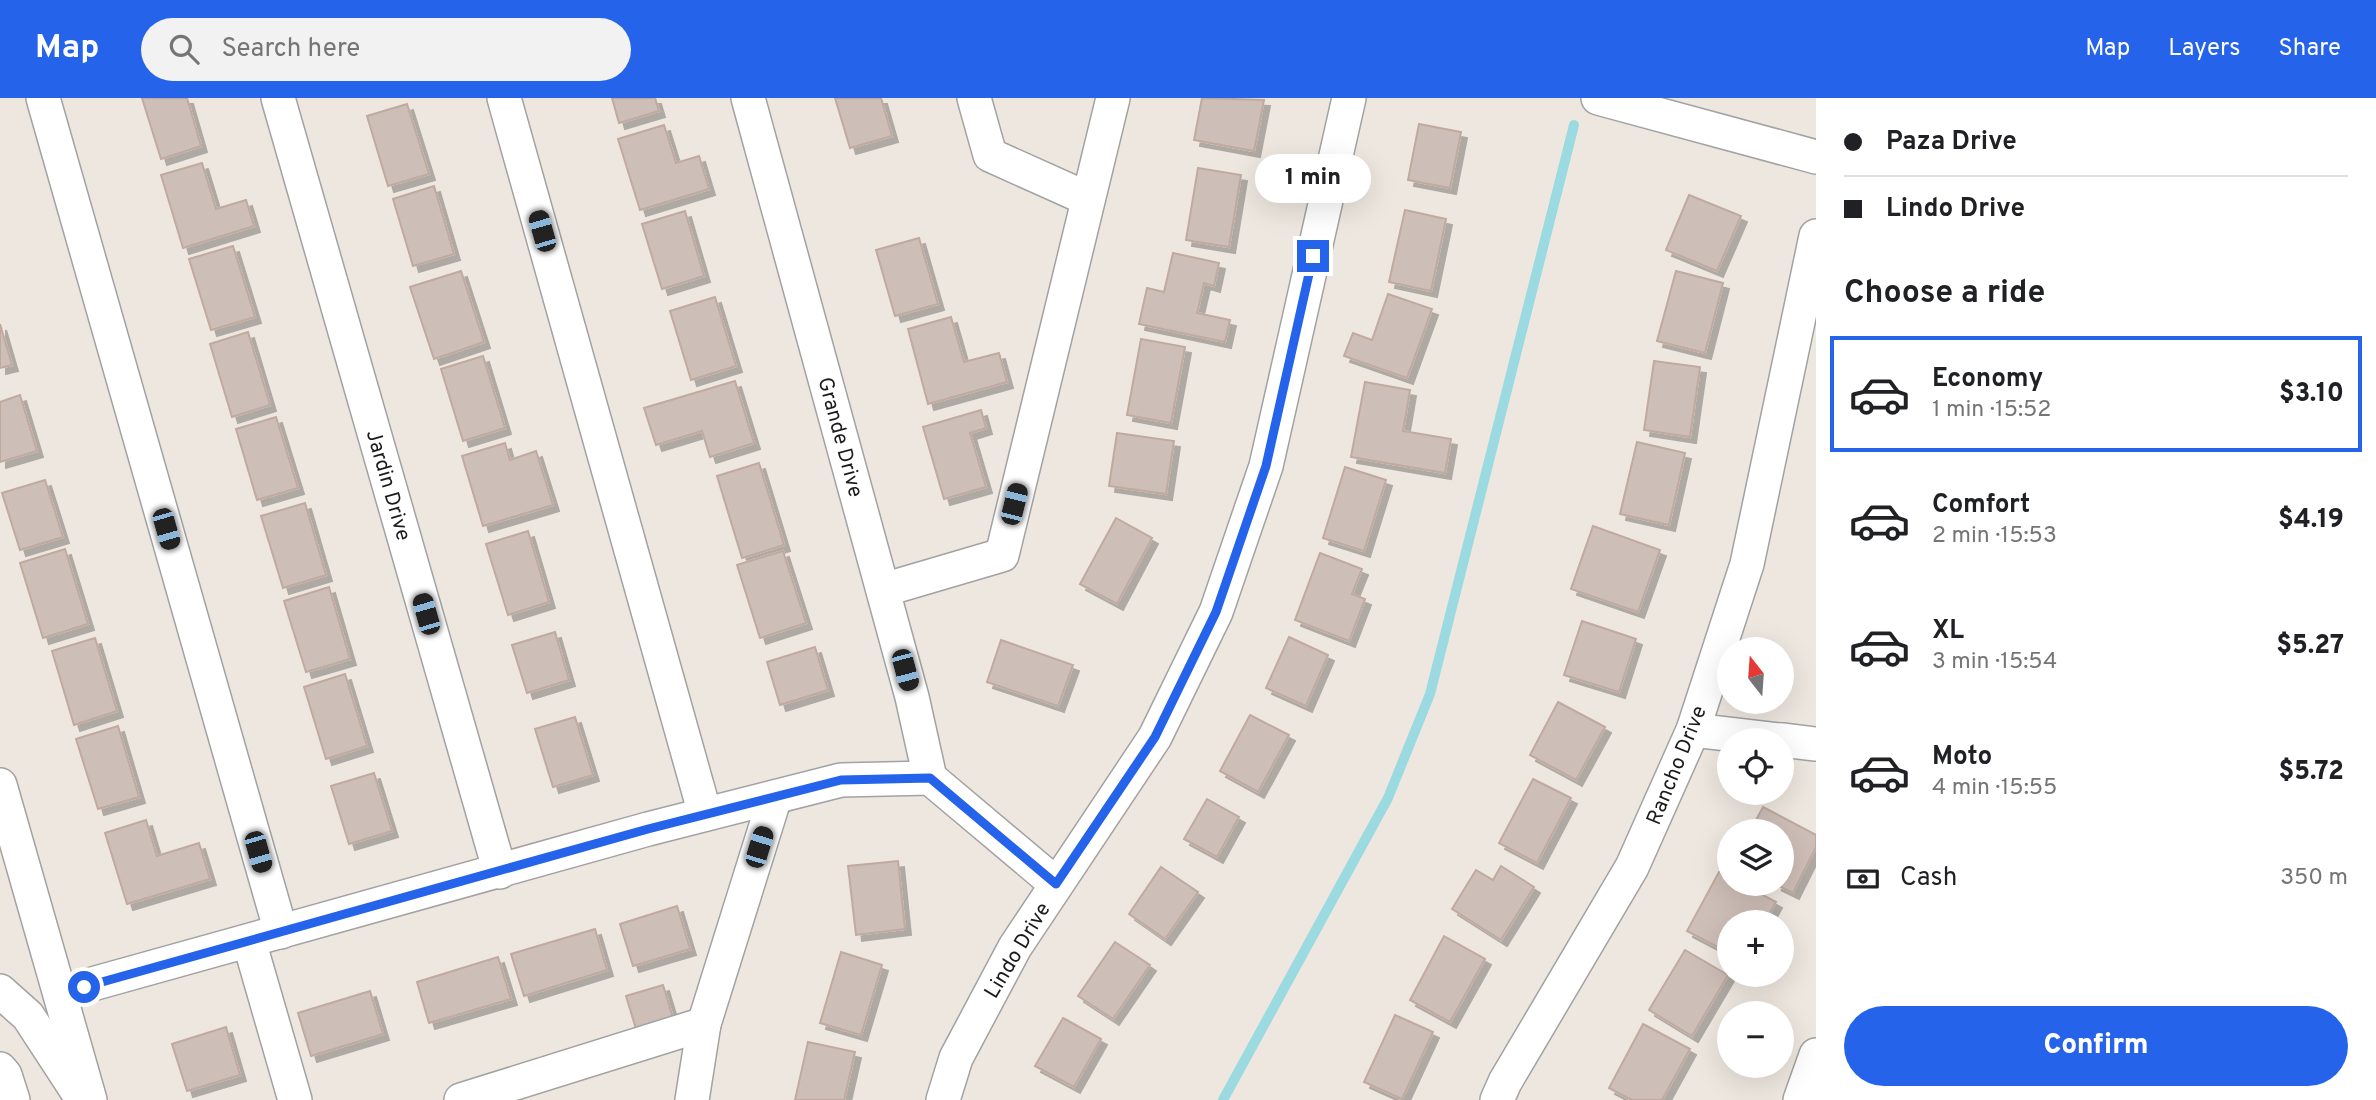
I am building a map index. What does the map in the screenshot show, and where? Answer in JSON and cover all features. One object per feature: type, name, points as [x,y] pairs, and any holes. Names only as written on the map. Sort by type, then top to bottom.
[{"type":"street","points":[[43,98],[281,932]]},
{"type":"street","name":"Jardin Drive","points":[[278,98],[500,872]]},
{"type":"street","points":[[504,98],[705,814]]},
{"type":"street","name":"Grande Drive","points":[[748,98],[912,697],[930,778]]},
{"type":"street","points":[[974,98],[990,155],[1088,199]]},
{"type":"street","points":[[883,590],[1002,555],[1113,98]]},
{"type":"street","name":"Lindo Drive","points":[[943,1100],[956,1058],[1015,947],[1155,737],[1216,612],[1266,466],[1349,98]]},
{"type":"street","points":[[1598,98],[1816,157]]},
{"type":"street","name":"Rancho Drive","points":[[1497,1100],[1632,867],[1693,730],[1747,564],[1816,236]]},
{"type":"street","points":[[1693,730],[1717,733]]},
{"type":"street","points":[[1794,741],[1816,744]]},
{"type":"street","points":[[60,993],[705,814],[841,780],[930,778],[1056,884]]},
{"type":"street","points":[[0,785],[14,884],[60,993],[90,1100]]},
{"type":"street","points":[[692,1100],[704,1024],[775,797]]},
{"type":"street","points":[[249,941],[295,1100]]},
{"type":"street","points":[[0,991],[28,1016],[82,1100]]},
{"type":"street","points":[[461,1100],[704,1024]]},
{"type":"street","points":[[1800,1100],[1816,1055]]},
{"type":"street","points":[[0,1069],[5,1075],[13,1100]]},
{"type":"building","points":[[142,98],[187,98],[201,146],[161,159]]},
{"type":"building","points":[[612,98],[655,98],[659,111],[619,123]]},
{"type":"building","points":[[835,98],[881,98],[892,136],[850,148]]},
{"type":"building","points":[[1202,98],[1264,100],[1254,151],[1194,140]]},
{"type":"building","points":[[407,104],[429,174],[388,186],[367,116]]},
{"type":"building","points":[[1419,124],[1461,132],[1450,188],[1408,180]]},
{"type":"building","points":[[664,125],[676,163],[699,156],[709,189],[640,210],[618,139]]},
{"type":"building","points":[[202,163],[216,209],[246,200],[254,226],[183,248],[161,175]]},
{"type":"building","points":[[1198,168],[1241,175],[1229,247],[1186,240]]},
{"type":"building","points":[[434,186],[454,254],[413,266],[393,199]]},
{"type":"building","points":[[1689,195],[1741,216],[1717,271],[1666,250]]},
{"type":"building","points":[[1405,210],[1446,219],[1431,291],[1389,282]]},
{"type":"building","points":[[685,211],[704,276],[662,289],[642,224]]},
{"type":"building","points":[[919,238],[938,304],[895,316],[876,250]]},
{"type":"building","points":[[233,246],[255,317],[211,330],[189,259]]},
{"type":"building","points":[[1173,253],[1219,263],[1214,286],[1204,283],[1197,313],[1230,320],[1225,342],[1139,324],[1147,288],[1164,292]]},
{"type":"building","points":[[461,271],[484,342],[434,359],[410,287]]},
{"type":"building","points":[[1676,271],[1723,283],[1705,353],[1657,341]]},
{"type":"building","points":[[1388,294],[1432,309],[1407,378],[1344,356],[1353,333],[1372,340]]},
{"type":"building","points":[[715,297],[736,366],[691,380],[670,311]]},
{"type":"building","points":[[951,317],[964,362],[999,353],[1007,382],[928,404],[908,329]]},
{"type":"building","points":[[0,324],[12,365],[0,368]]},
{"type":"building","points":[[248,332],[270,405],[232,417],[210,344]]},
{"type":"building","points":[[1141,339],[1185,347],[1171,423],[1127,415]]},
{"type":"building","points":[[483,356],[505,428],[463,441],[441,369]]},
{"type":"building","points":[[1654,361],[1700,367],[1690,437],[1644,430]]},
{"type":"building","points":[[735,381],[754,443],[710,457],[702,431],[656,445],[644,408]]},
{"type":"building","points":[[1365,382],[1410,390],[1403,431],[1451,439],[1445,473],[1351,457]]},
{"type":"building","points":[[20,395],[37,451],[0,462],[0,402]]},
{"type":"building","points":[[981,410],[986,428],[970,433],[986,487],[944,499],[923,427]]},
{"type":"building","points":[[276,417],[298,488],[257,500],[236,429]]},
{"type":"building","points":[[1117,433],[1174,441],[1166,494],[1109,486]]},
{"type":"building","points":[[1637,442],[1685,453],[1669,525],[1620,514]]},
{"type":"building","points":[[505,443],[510,460],[536,451],[553,505],[483,526],[462,456]]},
{"type":"building","points":[[759,463],[784,545],[742,558],[717,476]]},
{"type":"building","points":[[1345,467],[1386,480],[1364,551],[1323,538]]},
{"type":"building","points":[[45,480],[63,537],[20,550],[2,493]]},
{"type":"building","points":[[305,503],[326,575],[283,588],[261,516]]},
{"type":"building","points":[[1116,518],[1152,538],[1117,604],[1080,584]]},
{"type":"building","points":[[1593,526],[1660,550],[1638,612],[1571,589]]},
{"type":"building","points":[[528,531],[549,602],[508,615],[486,544]]},
{"type":"building","points":[[65,549],[88,624],[43,638],[20,563]]},
{"type":"building","points":[[783,551],[806,623],[760,638],[737,565]]},
{"type":"building","points":[[1320,553],[1362,569],[1352,594],[1365,599],[1349,641],[1295,620]]},
{"type":"building","points":[[329,587],[350,659],[306,672],[284,601]]},
{"type":"building","points":[[1582,621],[1636,639],[1619,692],[1564,675]]},
{"type":"building","points":[[555,632],[569,680],[527,693],[512,645]]},
{"type":"building","points":[[1289,637],[1328,655],[1306,706],[1266,688]]},
{"type":"building","points":[[95,638],[117,711],[74,725],[52,651]]},
{"type":"building","points":[[1001,640],[1073,665],[1058,706],[987,682]]},
{"type":"building","points":[[815,647],[828,690],[780,705],[767,662]]},
{"type":"building","points":[[345,674],[367,746],[326,759],[304,687]]},
{"type":"building","points":[[1558,702],[1605,727],[1576,780],[1530,755]]},
{"type":"building","points":[[1250,715],[1289,735],[1258,792],[1220,771]]},
{"type":"building","points":[[575,717],[593,775],[553,787],[535,729]]},
{"type":"building","points":[[118,726],[139,797],[98,809],[76,739]]},
{"type":"building","points":[[374,773],[392,831],[349,844],[331,786]]},
{"type":"building","points":[[1533,779],[1571,798],[1537,863],[1499,843]]},
{"type":"building","points":[[1207,799],[1239,817],[1217,857],[1184,839]]},
{"type":"building","points":[[1763,807],[1786,819],[1756,819]]},
{"type":"building","points":[[146,820],[157,856],[199,843],[210,879],[127,904],[105,833]]},
{"type":"building","points":[[1794,823],[1816,835],[1816,847],[1794,891]]},
{"type":"building","points":[[898,861],[905,929],[856,935],[848,866]]},
{"type":"building","points":[[1501,866],[1534,887],[1501,940],[1452,909],[1476,870],[1493,880]]},
{"type":"building","points":[[1161,867],[1198,892],[1165,939],[1129,914]]},
{"type":"building","points":[[1717,876],[1717,896],[1765,896],[1776,902],[1772,910],[1717,910],[1717,947],[1687,931]]},
{"type":"building","points":[[677,906],[690,949],[633,966],[620,924]]},
{"type":"building","points":[[595,929],[607,970],[524,996],[511,954]]},
{"type":"building","points":[[1444,936],[1485,959],[1450,1022],[1410,1000]]},
{"type":"building","points":[[1115,942],[1150,965],[1113,1019],[1078,996]]},
{"type":"building","points":[[1685,950],[1717,969],[1717,987],[1721,987],[1692,1036],[1649,1010]]},
{"type":"building","points":[[841,952],[882,965],[861,1035],[820,1023]]},
{"type":"building","points":[[498,957],[511,999],[429,1023],[417,982]]},
{"type":"building","points":[[663,985],[673,1018],[636,1029],[626,996]]},
{"type":"building","points":[[370,991],[383,1034],[311,1056],[298,1013]]},
{"type":"building","points":[[1395,1015],[1433,1032],[1402,1099],[1364,1082]]},
{"type":"building","points":[[1063,1018],[1101,1039],[1074,1087],[1035,1066]]},
{"type":"building","points":[[1643,1024],[1690,1049],[1662,1100],[1632,1100],[1609,1088]]},
{"type":"building","points":[[226,1027],[240,1075],[187,1091],[172,1044]]},
{"type":"building","points":[[808,1042],[855,1052],[844,1100],[795,1100]]},
{"type":"waterway","points":[[1223,1100],[1388,798],[1430,694],[1574,125]]},
{"type":"route","points":[[84,987],[648,829],[841,780],[930,778],[1056,884],[1155,737],[1216,612],[1266,466],[1313,256]]}]
